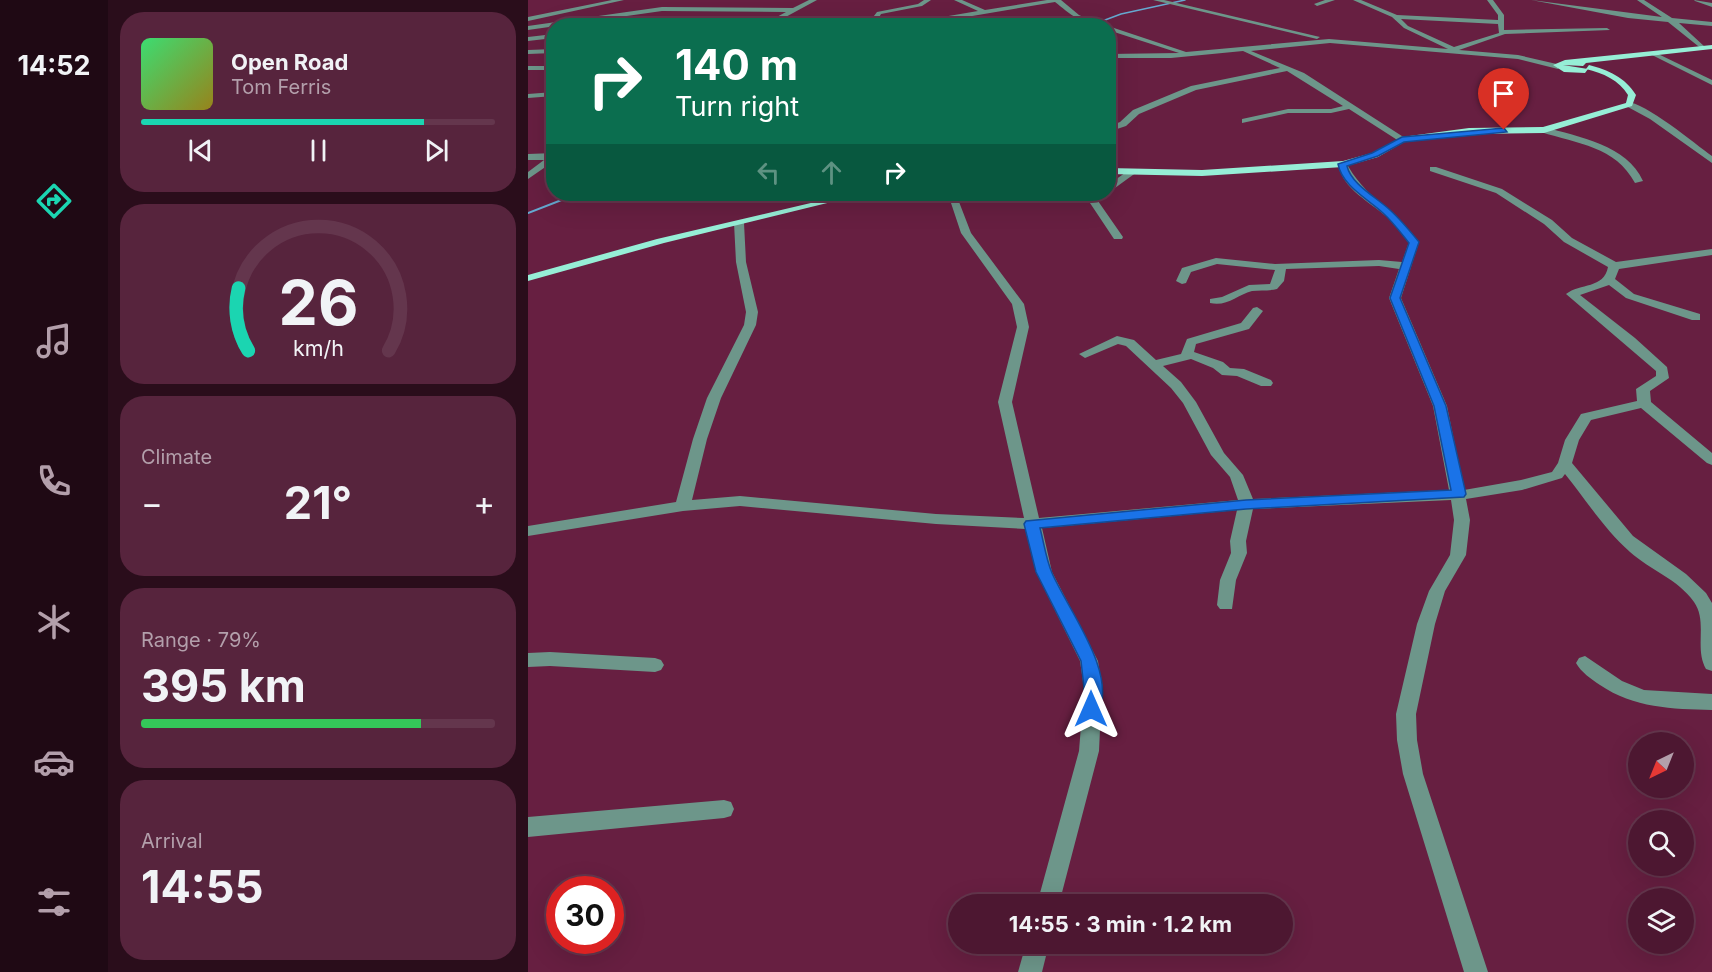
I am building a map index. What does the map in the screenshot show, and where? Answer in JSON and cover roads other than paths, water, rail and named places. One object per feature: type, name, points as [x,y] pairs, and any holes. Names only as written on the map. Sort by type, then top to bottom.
[{"type":"main road","points":[[1689,51],[1712,48]]},
{"type":"main road","points":[[1566,64],[1712,48]]},
{"type":"main road","points":[[1566,64],[1572,71],[1654,55]]},
{"type":"main road","points":[[1116,171],[1202,173],[1342,164],[1375,155],[1402,140],[1469,131],[1544,130],[1629,104],[1632,95],[1630,90],[1617,79],[1604,72],[1566,64]]},
{"type":"main road","points":[[528,278],[739,223],[811,201]]},
{"type":"street","points":[[528,19],[621,0]]},
{"type":"street","points":[[780,18],[814,0]]},
{"type":"street","points":[[826,0],[839,0]]},
{"type":"street","points":[[875,18],[879,13],[920,5],[927,0]]},
{"type":"street","points":[[957,0],[985,12]]},
{"type":"street","points":[[956,18],[1057,0],[1083,18]]},
{"type":"street","points":[[1317,4],[1332,0]]},
{"type":"street","points":[[1356,0],[1396,17],[1499,22]]},
{"type":"street","points":[[1490,0],[1501,15],[1499,22],[1507,44],[1518,57]]},
{"type":"street","points":[[1534,0],[1667,21],[1712,24]]},
{"type":"street","points":[[1640,0],[1667,21],[1685,30],[1703,48]]},
{"type":"street","points":[[1697,0],[1712,5]]},
{"type":"street","points":[[657,1],[674,1]]},
{"type":"street","points":[[1159,1],[1329,41],[1454,50],[1566,64]]},
{"type":"street","points":[[766,10],[772,2]]},
{"type":"street","points":[[599,18],[662,9],[796,10]]},
{"type":"street","points":[[1396,17],[1406,27],[1454,50],[1502,33],[1540,30],[1607,30]]},
{"type":"street","points":[[528,28],[546,25]]},
{"type":"street","points":[[1116,31],[1188,55]]},
{"type":"street","points":[[528,39],[546,37]]},
{"type":"street","points":[[1116,56],[1188,55],[1329,41]]},
{"type":"street","points":[[1243,50],[1288,69],[1402,140]]},
{"type":"street","points":[[528,52],[546,51]]},
{"type":"street","points":[[1654,55],[1712,83]]},
{"type":"street","points":[[528,68],[546,68]]},
{"type":"street","points":[[1116,127],[1123,124],[1136,112],[1194,88],[1288,69]]},
{"type":"street","points":[[528,96],[546,95]]},
{"type":"street","points":[[1629,104],[1653,117],[1712,160]]},
{"type":"street","points":[[1245,121],[1288,111],[1331,111],[1347,106]]},
{"type":"street","points":[[1544,130],[1626,160],[1633,168],[1638,181]]},
{"type":"street","points":[[528,157],[546,156]]},
{"type":"street","points":[[528,176],[546,162]]},
{"type":"street","points":[[1342,164],[1344,173],[1352,182],[1388,213],[1414,242],[1414,248],[1404,267],[1395,298],[1440,406],[1459,494],[1462,520],[1460,546],[1437,591],[1426,624],[1406,714],[1413,774],[1476,972]]},
{"type":"street","points":[[1433,169],[1499,191],[1548,222],[1568,240],[1614,266],[1712,252]]},
{"type":"street","points":[[1116,184],[1132,172]]},
{"type":"street","points":[[955,201],[966,233],[1018,304],[1023,327],[1005,402],[1044,572],[1089,661],[1093,688],[1089,751],[1051,894]]},
{"type":"street","points":[[1094,201],[1118,237]]},
{"type":"street","points":[[683,506],[700,439],[714,398],[750,325],[752,312],[741,262],[739,223]]},
{"type":"street","points":[[1695,253],[1712,263]]},
{"type":"street","points":[[1182,281],[1186,270],[1210,262],[1281,267],[1305,264],[1368,263],[1404,267]]},
{"type":"street","points":[[1610,280],[1614,266]]},
{"type":"street","points":[[1214,301],[1225,300],[1249,288],[1272,287],[1278,281],[1281,267]]},
{"type":"street","points":[[1610,280],[1630,296],[1696,317]]},
{"type":"street","points":[[1610,280],[1572,294],[1631,341],[1662,370],[1662,378],[1643,389],[1644,403],[1712,460]]},
{"type":"street","points":[[1156,364],[1181,359],[1189,354],[1191,342],[1245,326],[1257,310]]},
{"type":"street","points":[[1085,354],[1121,339],[1130,343],[1156,364],[1189,402],[1212,446],[1236,475],[1243,489],[1246,504],[1238,541],[1239,553],[1228,580],[1226,604]]},
{"type":"street","points":[[1189,354],[1218,365],[1224,371],[1239,372],[1266,383]]},
{"type":"street","points":[[528,531],[683,506],[764,501],[850,512],[1032,524],[1246,504],[1485,492],[1551,478],[1565,464],[1572,440],[1586,417],[1644,403]]},
{"type":"street","points":[[1565,464],[1627,540],[1674,573],[1697,595],[1710,617],[1709,653],[1712,664]]},
{"type":"street","points":[[528,660],[550,659],[655,665]]},
{"type":"street","points":[[1585,663],[1601,677],[1633,696],[1662,701],[1712,702]]},
{"type":"street","points":[[528,827],[724,809]]},
{"type":"street","points":[[1030,972],[1035,954]]},
{"type":"waterway","points":[[1110,18],[1185,0]]},
{"type":"waterway","points":[[528,213],[559,201]]}]
